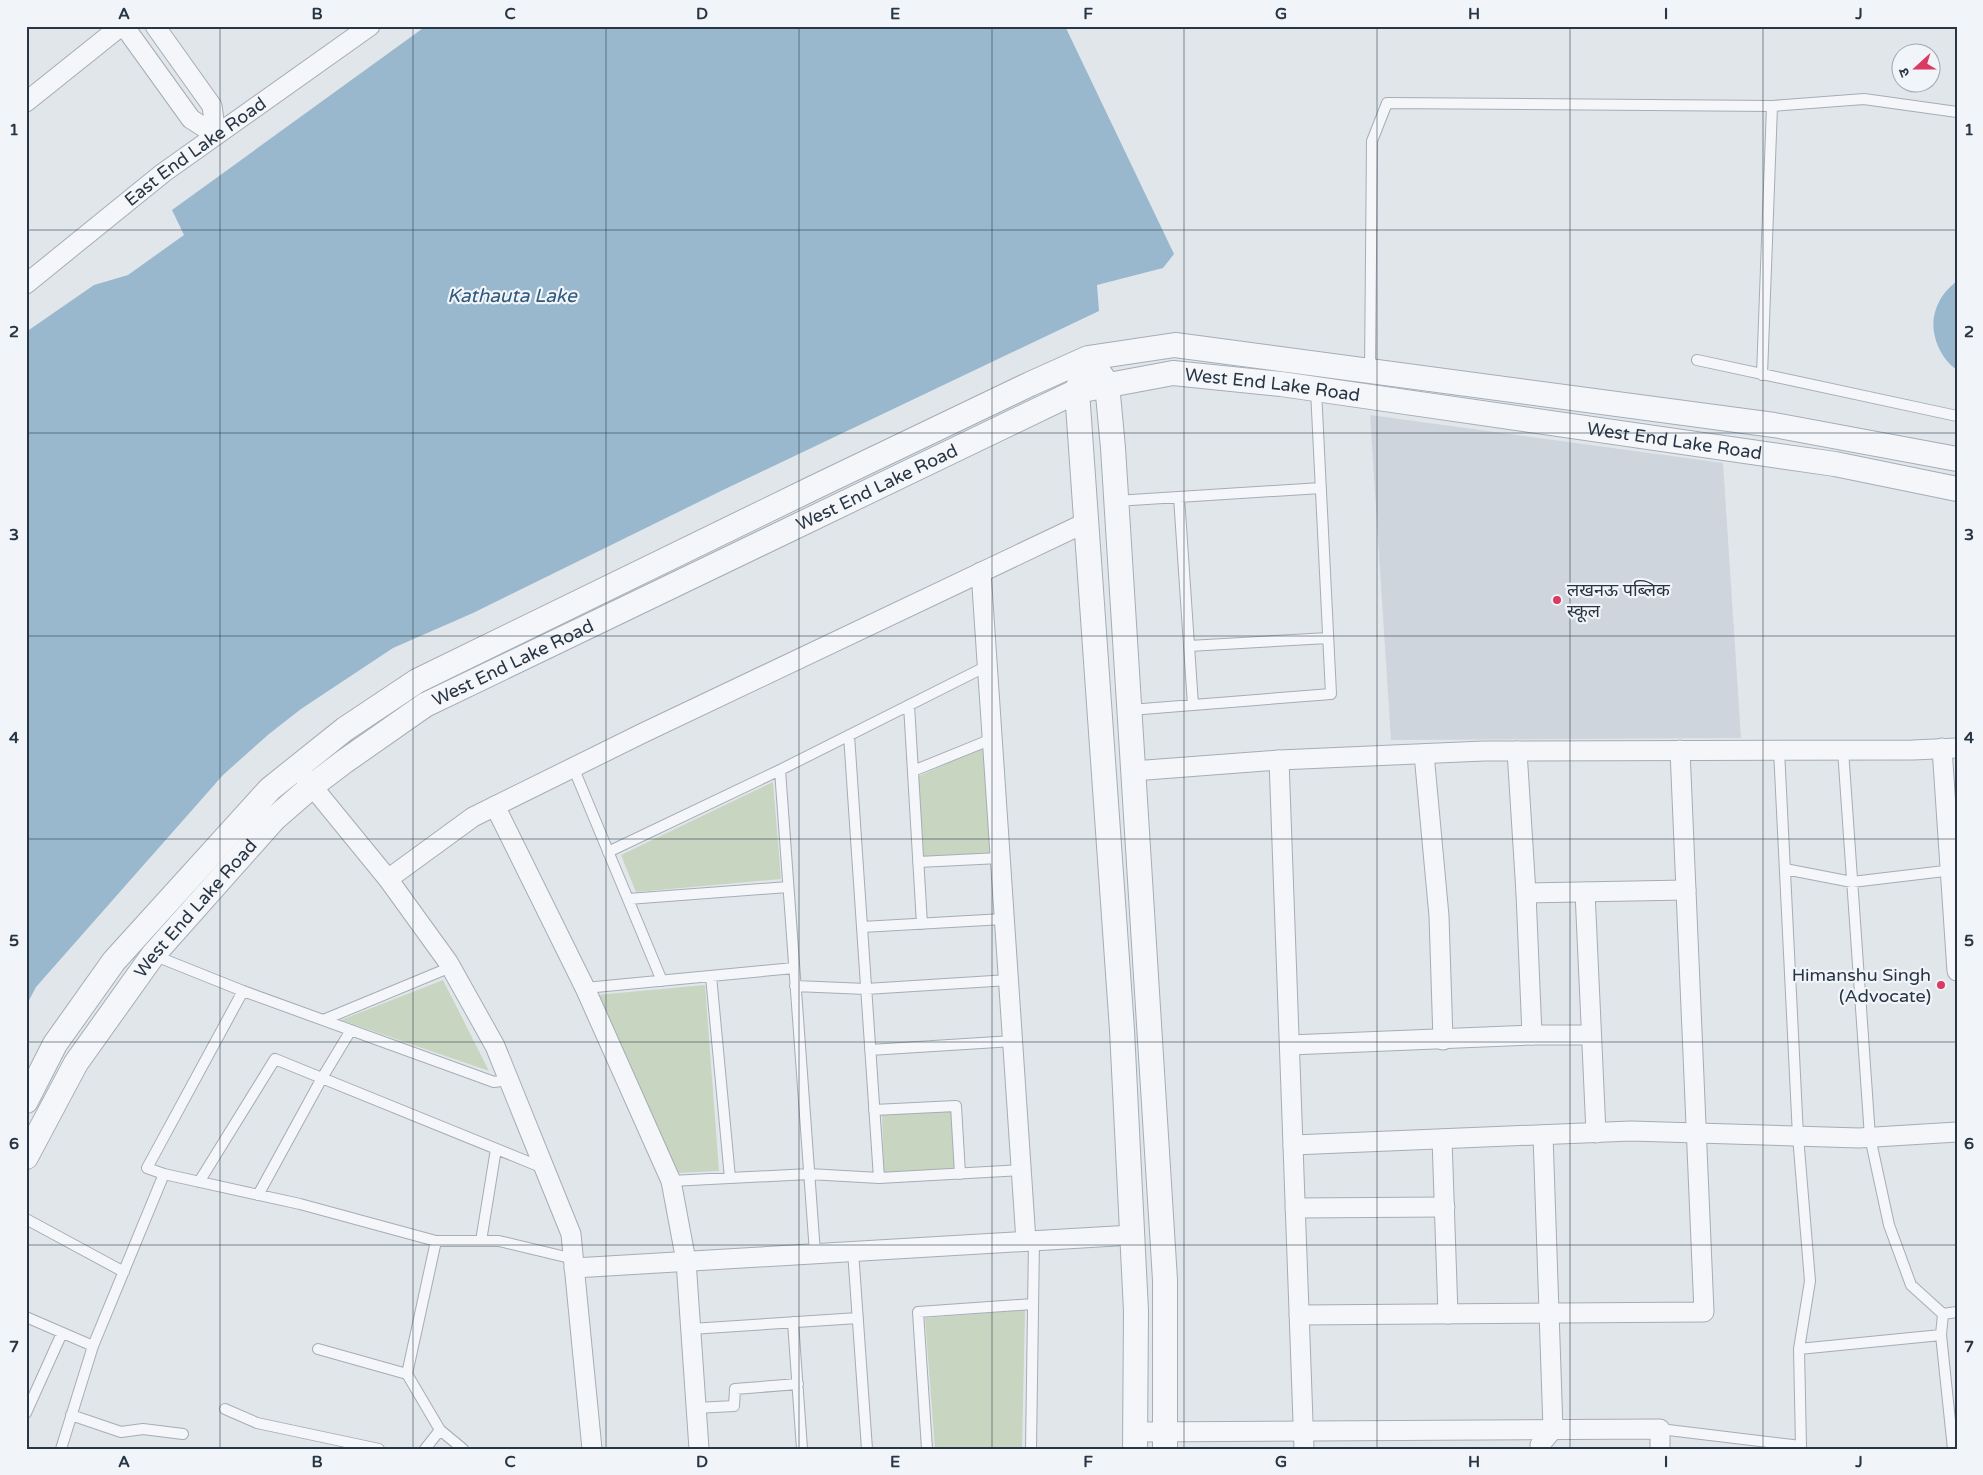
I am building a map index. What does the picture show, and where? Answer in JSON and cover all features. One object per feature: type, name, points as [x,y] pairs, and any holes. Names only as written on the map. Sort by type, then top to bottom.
[{"type":"street","points":[[29,94],[122,26],[191,119],[216,135]]},
{"type":"street","points":[[155,26],[212,106],[216,135]]},
{"type":"street","name":"East End Lake Road","points":[[26,284],[163,173],[370,26]]},
{"type":"street","name":"West End Lake Road","points":[[26,1101],[55,1044],[114,961],[270,789],[345,729],[417,681],[849,470],[1088,358],[1175,345],[1368,383],[1835,464],[1957,488]]},
{"type":"street","points":[[1088,358],[1107,384],[1116,501],[1165,1280],[1165,1440]]},
{"type":"street","points":[[1088,358],[1077,391],[1121,1020],[1136,1311],[1135,1440],[1543,1438],[1660,1429],[1660,1449]]},
{"type":"street","name":"West End Lake Road","points":[[26,1157],[76,1062],[153,955],[274,819],[312,786],[425,705],[1077,391],[1173,373],[1316,390],[1368,383],[1774,425],[1957,459]]},
{"type":"street","points":[[388,879],[473,817],[573,767],[1087,522]]},
{"type":"street","points":[[980,572],[1022,1170],[1030,1241]]},
{"type":"street","points":[[1133,771],[1280,760],[1517,751],[1949,748],[1957,970]]},
{"type":"street","points":[[1299,1315],[1704,1312],[1680,750]]},
{"type":"street","points":[[1517,751],[1532,1035]]},
{"type":"street","points":[[1424,754],[1439,916],[1443,1040]]},
{"type":"street","points":[[1280,760],[1304,1440]]},
{"type":"street","points":[[297,768],[388,879],[451,967],[495,1046],[571,1234],[592,1449]]},
{"type":"street","points":[[495,806],[585,988],[672,1181],[686,1261],[699,1449]]},
{"type":"street","points":[[1526,893],[1686,890]]},
{"type":"street","points":[[1585,892],[1596,1133]]},
{"type":"street","points":[[1290,1045],[1532,1035],[1591,1035]]},
{"type":"street","points":[[1293,1146],[1631,1131],[1870,1137],[1957,1132]]},
{"type":"street","points":[[1543,1135],[1549,1313],[1543,1438]]},
{"type":"street","points":[[1442,1139],[1448,1314]]},
{"type":"street","points":[[1295,1208],[1445,1207]]},
{"type":"street","points":[[574,1263],[686,1261],[1132,1235]]},
{"type":"lane","points":[[1368,383],[1372,141],[1387,104],[1772,106],[1864,99],[1957,112]]},
{"type":"lane","points":[[1762,375],[1772,106]]},
{"type":"lane","points":[[1697,360],[1957,416]]},
{"type":"lane","points":[[1130,710],[1331,694],[1316,390]]},
{"type":"lane","points":[[1116,501],[1321,488]]},
{"type":"lane","points":[[1179,497],[1193,705]]},
{"type":"lane","points":[[1189,646],[1328,638]]},
{"type":"lane","points":[[608,852],[780,770],[987,666]]},
{"type":"lane","points":[[909,705],[922,924]]},
{"type":"lane","points":[[849,736],[879,1178]]},
{"type":"lane","points":[[913,771],[992,740]]},
{"type":"lane","points":[[1660,1429],[1801,1447],[1799,1349],[1810,1281],[1798,1136],[1779,750]]},
{"type":"lane","points":[[1843,750],[1870,1137],[1889,1226],[1911,1285],[1943,1314]]},
{"type":"lane","points":[[573,767],[662,981]]},
{"type":"lane","points":[[780,770],[814,1253]]},
{"type":"lane","points":[[918,862],[1000,858]]},
{"type":"lane","points":[[1785,869],[1852,882],[1953,870]]},
{"type":"lane","points":[[628,899],[788,887]]},
{"type":"lane","points":[[862,927],[1004,919]]},
{"type":"lane","points":[[153,955],[243,991],[494,1082],[509,1080]]},
{"type":"lane","points":[[323,1020],[451,967]]},
{"type":"lane","points":[[585,988],[794,968]]},
{"type":"lane","points":[[711,976],[730,1178]]},
{"type":"lane","points":[[795,986],[866,989],[1008,980]]},
{"type":"lane","points":[[243,991],[147,1168],[164,1174],[300,1204],[436,1241],[498,1240],[574,1263]]},
{"type":"lane","points":[[258,1195],[322,1078],[352,1030]]},
{"type":"lane","points":[[870,1050],[1013,1041]]},
{"type":"lane","points":[[199,1182],[275,1059],[536,1165],[542,1162]]},
{"type":"lane","points":[[874,1110],[956,1106],[960,1174]]},
{"type":"lane","points":[[481,1241],[496,1149]]},
{"type":"lane","points":[[672,1181],[809,1174],[879,1178],[1022,1170]]},
{"type":"lane","points":[[61,1449],[93,1346],[164,1174]]},
{"type":"lane","points":[[26,1219],[124,1272]]},
{"type":"lane","points":[[436,1241],[408,1374],[440,1430],[463,1449]]},
{"type":"lane","points":[[1030,1241],[1033,1304],[1031,1449]]},
{"type":"lane","points":[[854,1251],[867,1449]]},
{"type":"lane","points":[[926,1449],[918,1312],[1033,1304]]},
{"type":"lane","points":[[1943,1314],[1957,1312]]},
{"type":"lane","points":[[1943,1314],[1941,1334],[1953,1449]]},
{"type":"lane","points":[[26,1317],[93,1346]]},
{"type":"lane","points":[[691,1329],[858,1318]]},
{"type":"lane","points":[[793,1322],[802,1449]]},
{"type":"lane","points":[[26,1413],[62,1333]]},
{"type":"lane","points":[[1799,1349],[1941,1334]]},
{"type":"lane","points":[[318,1349],[408,1374]]},
{"type":"lane","points":[[696,1408],[734,1406],[734,1389],[798,1384]]},
{"type":"lane","points":[[225,1409],[257,1423],[379,1449]]},
{"type":"lane","points":[[71,1415],[121,1432],[143,1429],[183,1434]]},
{"type":"lane","points":[[425,1449],[440,1430]]},
{"type":"shaded area","name":"लखनऊ पब्लिक स्कूल","points":[[1370,415],[1723,463],[1741,738],[1391,740]]},
{"type":"green space","points":[[986,746],[994,853],[922,857],[917,777]]},
{"type":"green space","points":[[773,782],[781,879],[636,892],[621,855]]},
{"type":"green space","points":[[443,980],[489,1071],[341,1020]]},
{"type":"green space","points":[[705,985],[719,1171],[676,1173],[596,995]]},
{"type":"green space","points":[[952,1111],[955,1170],[884,1173],[882,1115]]},
{"type":"green space","points":[[1025,1310],[1022,1449],[935,1449],[925,1318]]},
{"type":"water","name":"Kathauta Lake","points":[[426,26],[1065,26],[1174,254],[1163,268],[1097,285],[1099,311],[723,490],[473,613],[393,648],[301,709],[269,734],[223,775],[36,987],[26,1006],[26,332],[94,285],[128,275],[184,235],[172,210]]},
{"type":"water","points":[[1957,281],[1957,370],[1940,351],[1933,326],[1936,309],[1940,301],[1947,290]]},
{"type":"place","name":"लखनऊ पब्लिक स्कूल","points":[[1557,600]]},
{"type":"place","name":"Himanshu Singh (Advocate)","points":[[1941,985]]}]
